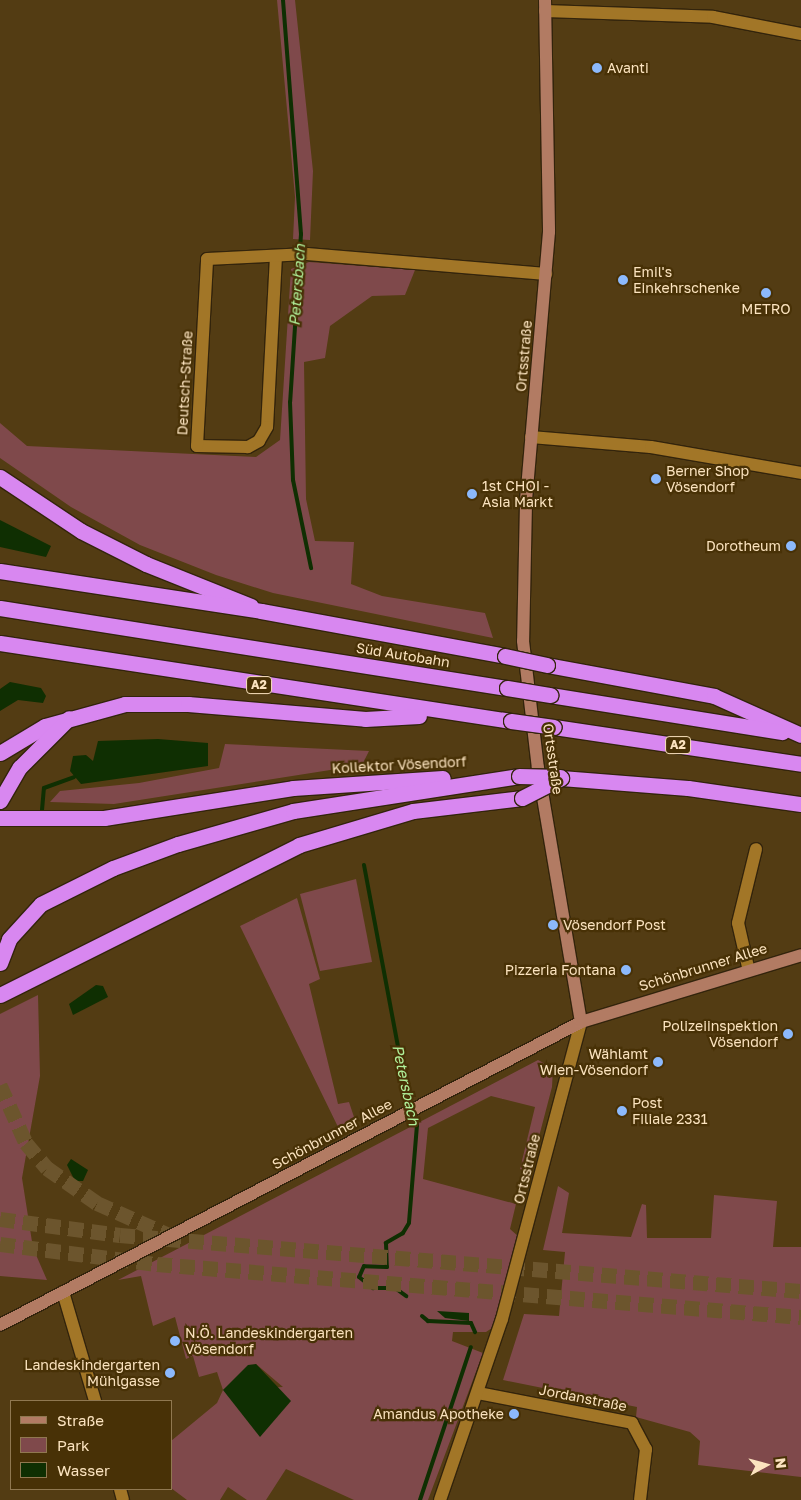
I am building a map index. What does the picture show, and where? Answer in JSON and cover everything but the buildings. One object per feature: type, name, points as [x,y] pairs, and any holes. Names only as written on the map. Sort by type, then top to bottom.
[{"type":"highway","points":[[0,477],[98,539],[261,611]]},
{"type":"highway","points":[[0,571],[261,611],[714,696],[801,735]]},
{"type":"highway","name":"Süd Autobahn","points":[[0,608],[801,735]]},
{"type":"highway","name":"A2","points":[[0,643],[452,714],[554,727],[801,764]]},
{"type":"highway","points":[[0,753],[70,717],[98,708],[156,703],[365,719],[452,714]]},
{"type":"highway","points":[[0,801],[20,767],[70,717]]},
{"type":"highway","points":[[0,963],[8,939],[41,904],[114,868],[178,844],[293,812],[519,776]]},
{"type":"highway","name":"Kollektor Vösendorf","points":[[0,818],[22,820],[104,818],[346,783],[519,776],[688,788],[801,804]]},
{"type":"highway","points":[[0,996],[214,884],[316,838],[413,811],[522,798],[561,778]]},
{"type":"main road","name":"Ortsstraße","points":[[545,5],[546,274],[523,560],[523,641],[538,768],[582,1022]]},
{"type":"main road","name":"Schönbrunner Allee","points":[[0,1326],[418,1104],[582,1022],[748,967],[801,955]]},
{"type":"street","points":[[545,5],[713,17],[801,34]]},
{"type":"street","name":"Deutsch-Straße","points":[[276,256],[267,427],[258,441],[248,447],[196,446],[207,258],[301,254],[546,274]]},
{"type":"street","points":[[532,437],[651,447],[801,473]]},
{"type":"street","points":[[748,967],[738,923],[756,849]]},
{"type":"street","name":"Ortsstraße","points":[[440,1500],[478,1393],[525,1238],[582,1022]]},
{"type":"street","points":[[63,1292],[95,1400]]},
{"type":"street","name":"Jordanstraße","points":[[478,1393],[632,1423],[646,1449],[640,1500]]},
{"type":"green space","points":[[277,0],[295,0],[313,171],[310,240],[293,239],[295,197]]},
{"type":"green space","points":[[309,262],[415,270],[405,295],[372,296],[330,326],[325,358],[304,362],[306,499],[315,541],[354,542],[351,584],[382,596],[485,613],[493,638],[273,593],[216,575],[140,545],[71,507],[0,458],[0,423],[27,446],[256,457],[280,440],[291,269]]},
{"type":"green space","points":[[225,744],[369,751],[362,765],[114,804],[50,802],[60,791],[139,783],[219,768]]},
{"type":"green space","points":[[356,879],[372,962],[320,971],[300,894]]},
{"type":"green space","points":[[297,898],[320,979],[309,984],[338,1104],[349,1102],[355,1120],[339,1129],[240,926]]},
{"type":"green space","points":[[38,995],[40,1076],[22,1178],[33,1248],[47,1280],[0,1276],[0,1014]]},
{"type":"green space","points":[[538,1060],[553,1068],[552,1087],[530,1171],[520,1169],[535,1107],[491,1096],[428,1128],[423,1179],[516,1204],[510,1229],[519,1237],[492,1328],[486,1332],[453,1332],[452,1341],[483,1353],[428,1500],[354,1500],[286,1469],[266,1500],[247,1500],[228,1487],[220,1500],[187,1500],[172,1489],[172,1440],[217,1403],[223,1390],[217,1372],[199,1377],[193,1356],[186,1359],[175,1317],[153,1326],[141,1276],[118,1280]],"holes":[[[256,1364],[283,1387],[223,1390]]]},
{"type":"green space","points":[[558,1186],[569,1193],[562,1233],[631,1237],[642,1204],[646,1205],[647,1238],[711,1238],[714,1195],[777,1201],[773,1247],[801,1247],[801,1477],[698,1465],[700,1441],[690,1432],[636,1417],[637,1407],[503,1380],[524,1314],[559,1316],[565,1252],[543,1250]]},
{"type":"water","points":[[0,520],[51,546],[46,557],[0,547]]},
{"type":"water","points":[[10,682],[41,688],[46,696],[43,703],[18,700],[0,711],[0,689]]},
{"type":"water","points":[[158,739],[208,743],[208,766],[81,784],[70,771],[73,756],[86,755],[93,761],[98,741]]},
{"type":"water","points":[[96,985],[103,986],[108,997],[73,1015],[69,1004]]},
{"type":"water","points":[[71,1159],[88,1170],[83,1181],[75,1181],[67,1165]]},
{"type":"water","points":[[437,1311],[469,1313],[469,1321],[445,1318]]},
{"type":"water","points":[[256,1364],[291,1401],[260,1437],[223,1390],[248,1365]]},
{"type":"waterway","name":"Petersbach","points":[[283,0],[301,234],[290,402],[293,480],[311,568]]},
{"type":"waterway","points":[[42,810],[44,788],[74,777]]},
{"type":"waterway","name":"Petersbach","points":[[364,865],[406,1089],[417,1125],[409,1223],[403,1233],[386,1243],[387,1267],[364,1266],[359,1277],[373,1288],[395,1288],[406,1296]]},
{"type":"waterway","name":"Petersbach","points":[[422,1316],[428,1321],[471,1323],[475,1332]]},
{"type":"waterway","name":"Petersbach","points":[[420,1500],[471,1347]]},
{"type":"tunnel","points":[[0,1085],[26,1143],[47,1168],[97,1203],[169,1235]]},
{"type":"tunnel","points":[[0,1219],[120,1235],[801,1291]]},
{"type":"tunnel","points":[[0,1244],[157,1264],[801,1317]]},
{"type":"place","name":"Avanti","points":[[597,68]]},
{"type":"place","name":"Emil's Einkehrschenke","points":[[623,280]]},
{"type":"place","name":"METRO","points":[[766,293]]},
{"type":"place","name":"Berner Shop Vösendorf","points":[[656,479]]},
{"type":"place","name":"1st CHOI - Asia Markt","points":[[472,494]]},
{"type":"place","name":"Dorotheum","points":[[791,546]]},
{"type":"place","name":"Vösendorf Post","points":[[553,925]]},
{"type":"place","name":"Pizzeria Fontana","points":[[626,970]]},
{"type":"place","name":"Polizeiinspektion Vösendorf","points":[[788,1034]]},
{"type":"place","name":"Wählamt Wien-Vösendorf","points":[[658,1062]]},
{"type":"place","name":"Post Filiale 2331","points":[[622,1111]]},
{"type":"place","name":"N.Ö. Landeskindergarten Vösendorf","points":[[175,1341]]},
{"type":"place","name":"Landeskindergarten Mühlgasse","points":[[170,1373]]},
{"type":"place","name":"Amandus Apotheke","points":[[514,1414]]}]
